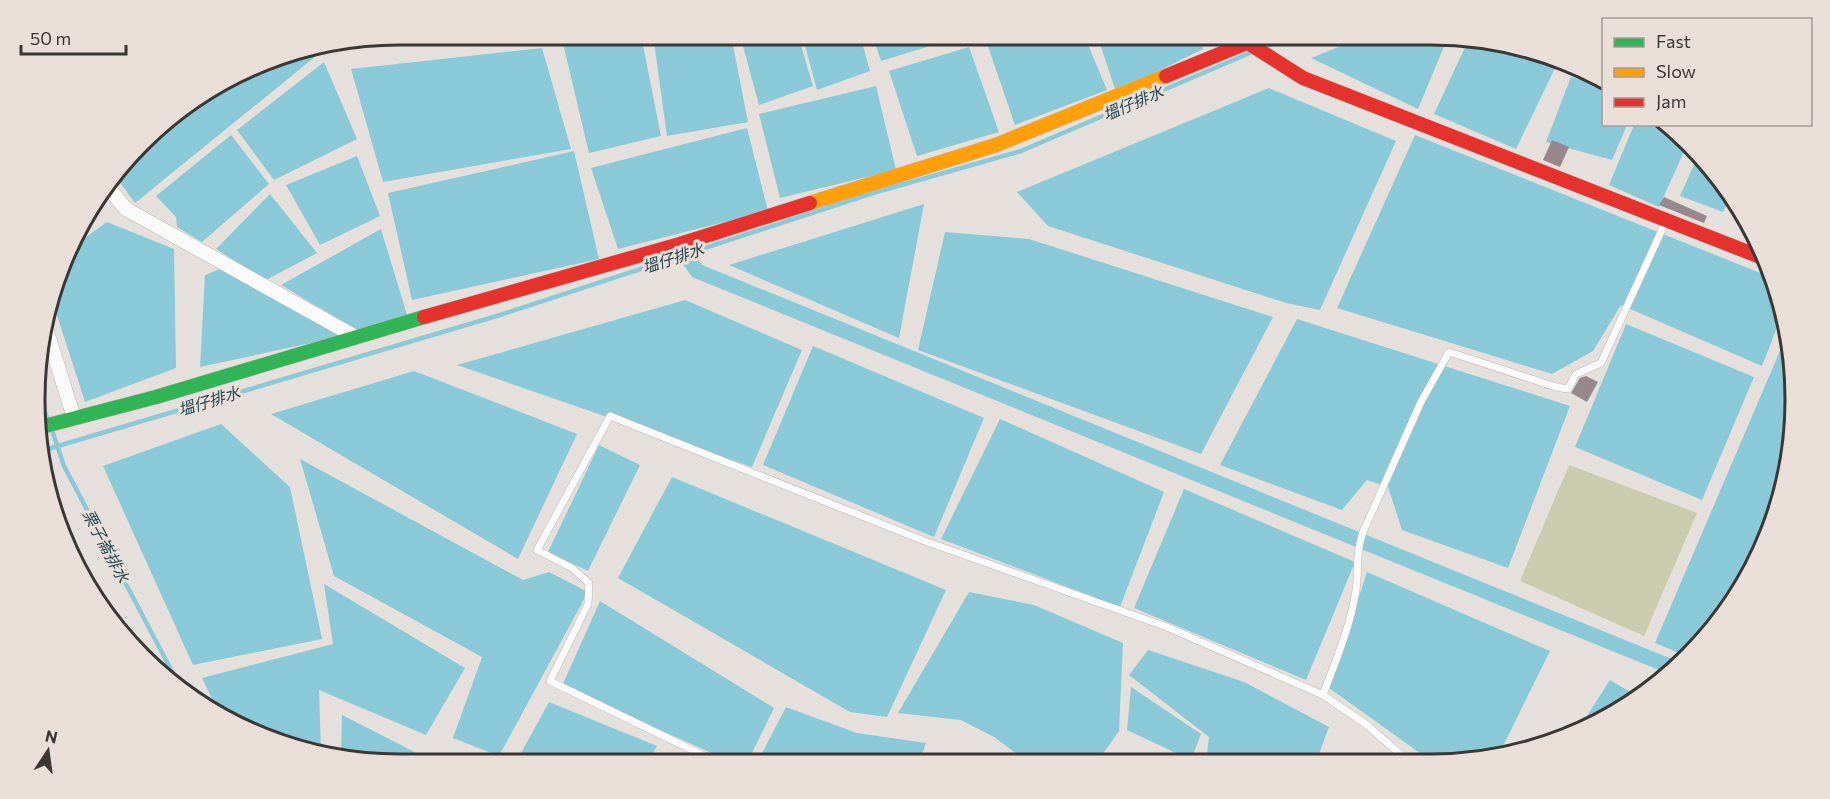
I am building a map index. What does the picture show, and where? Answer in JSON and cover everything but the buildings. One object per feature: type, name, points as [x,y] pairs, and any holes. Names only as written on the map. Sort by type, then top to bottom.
[{"type":"street","points":[[47,425],[156,397],[680,244],[996,145],[1243,45]]},
{"type":"street","points":[[1252,45],[1265,51],[1285,70],[1303,78],[1753,254]]},
{"type":"street","points":[[112,192],[126,208],[356,337]]},
{"type":"street","points":[[50,341],[74,418]]},
{"type":"lane","points":[[1323,694],[1350,620],[1356,593],[1356,552],[1363,532],[1421,402],[1449,352],[1556,387],[1568,388],[1576,374],[1601,363],[1666,221]]},
{"type":"lane","points":[[700,754],[550,681],[588,604],[589,583],[572,568],[537,550],[610,416],[922,540],[1167,627],[1323,694],[1367,725],[1400,754]]},
{"type":"green space","points":[[1569,465],[1697,513],[1644,636],[1520,581]]},
{"type":"water","points":[[563,45],[643,45],[661,136],[589,153]]},
{"type":"water","points":[[654,45],[733,45],[748,122],[667,136]]},
{"type":"water","points":[[743,45],[801,45],[813,86],[759,105]]},
{"type":"water","points":[[805,45],[863,45],[870,71],[817,90]]},
{"type":"water","points":[[875,45],[933,45],[881,61]]},
{"type":"water","points":[[987,45],[1088,45],[1107,90],[1015,125]]},
{"type":"water","points":[[1100,45],[1202,45],[1203,49],[1116,92]]},
{"type":"water","points":[[1343,45],[1444,46],[1418,109],[1311,58]]},
{"type":"water","points":[[969,47],[999,132],[917,156],[889,71]]},
{"type":"water","points":[[1465,47],[1522,57],[1555,68],[1516,149],[1434,114]]},
{"type":"water","points":[[542,48],[571,149],[383,182],[351,69]]},
{"type":"water","points":[[318,55],[135,203],[120,182],[149,149],[184,118],[222,92],[264,72]]},
{"type":"water","points":[[324,62],[357,139],[274,180],[237,130]]},
{"type":"water","points":[[1571,77],[1602,89],[1602,126],[1627,126],[1612,160],[1546,142]]},
{"type":"water","points":[[876,86],[896,170],[780,198],[759,114]]},
{"type":"water","points":[[1269,88],[1396,141],[1320,310],[1286,303],[1048,226],[1017,192]]},
{"type":"water","points":[[1634,126],[1656,126],[1684,152],[1659,207],[1609,185]]},
{"type":"water","points":[[747,128],[768,211],[618,249],[591,168]]},
{"type":"water","points":[[231,135],[269,184],[202,242],[177,227],[176,217],[156,196]]},
{"type":"water","points":[[1415,135],[1761,273],[1777,327],[1762,366],[1621,305],[1593,351],[1552,374],[1337,308]]},
{"type":"water","points":[[574,151],[599,259],[412,300],[388,193]]},
{"type":"water","points":[[357,156],[380,216],[320,245],[286,185]]},
{"type":"water","points":[[1695,163],[1726,205],[1723,212],[1680,196]]},
{"type":"water","points":[[270,194],[317,253],[266,280],[216,249]]},
{"type":"water","points":[[924,204],[899,338],[729,265]]},
{"type":"water","points":[[107,222],[174,249],[176,368],[85,402],[56,312],[72,264],[84,238]]},
{"type":"water","points":[[381,229],[407,315],[357,330],[281,285]]},
{"type":"water","points":[[945,232],[1029,239],[1273,317],[1201,454],[918,350]]},
{"type":"water","points":[[220,269],[340,334],[339,337],[200,367],[205,275]]},
{"type":"water","points":[[685,300],[802,350],[752,467],[457,365]]},
{"type":"water","points":[[1297,319],[1570,406],[1508,568],[1402,530],[1388,487],[1367,480],[1342,510],[1220,465]]},
{"type":"water","points":[[1626,324],[1754,377],[1702,500],[1575,447]]},
{"type":"water","points":[[813,346],[984,418],[934,537],[763,465]]},
{"type":"water","points":[[1781,348],[1785,400],[1782,446],[1773,491],[1758,535],[1738,577],[1712,615],[1681,650],[1678,653],[1655,643]]},
{"type":"water","points":[[414,371],[577,434],[518,559],[271,414]]},
{"type":"water","points":[[1000,419],[1164,492],[1120,607],[941,539]]},
{"type":"water","points":[[221,424],[290,487],[322,639],[193,665],[103,466]]},
{"type":"water","points":[[599,445],[640,465],[588,571],[548,552]]},
{"type":"water","points":[[300,459],[523,580],[549,572],[588,592],[500,754],[494,754],[453,738],[482,657],[334,576]]},
{"type":"water","points":[[672,477],[946,590],[887,717],[850,712],[618,578]]},
{"type":"water","points":[[1184,489],[1355,562],[1306,680],[1134,608]]},
{"type":"water","points":[[1367,572],[1550,651],[1503,746],[1477,751],[1421,754],[1329,688]]},
{"type":"water","points":[[324,584],[465,668],[426,735],[319,690],[321,745],[264,727],[222,707],[213,701],[202,678],[333,644]]},
{"type":"water","points":[[969,592],[1034,605],[1123,643],[1119,731],[1103,754],[1017,754],[994,737],[961,720],[898,713]]},
{"type":"water","points":[[600,601],[774,708],[751,754],[714,754],[562,686]]},
{"type":"water","points":[[1148,650],[1244,682],[1329,727],[1319,754],[1207,754],[1209,737],[1129,675]]},
{"type":"water","points":[[1610,680],[1630,692],[1608,707],[1586,718]]},
{"type":"water","points":[[1131,687],[1201,734],[1193,754],[1178,754],[1127,730]]},
{"type":"water","points":[[549,702],[657,746],[653,754],[520,754]]},
{"type":"water","points":[[786,707],[857,733],[926,743],[922,754],[762,754]]},
{"type":"water","points":[[342,715],[418,754],[376,753],[341,749]]},
{"type":"waterway","name":"塭仔排水","points":[[1263,48],[1270,45]]},
{"type":"waterway","name":"塭仔排水","points":[[48,449],[500,315],[873,193],[1021,151],[1252,52]]},
{"type":"waterway","points":[[685,254],[697,271],[1666,665]]},
{"type":"waterway","name":"栗子崙排水","points":[[46,414],[48,420]]},
{"type":"waterway","name":"栗子崙排水","points":[[51,427],[64,466],[171,670]]},
{"type":"traffic: fast","points":[[46,426],[156,397],[424,317]]},
{"type":"traffic: slow","points":[[810,203],[996,145],[1166,76]]},
{"type":"traffic: jam","points":[[1166,76],[1242,45]]},
{"type":"traffic: jam","points":[[1251,45],[1303,78],[1753,254]]},
{"type":"traffic: jam","points":[[424,317],[680,244],[810,203]]}]
